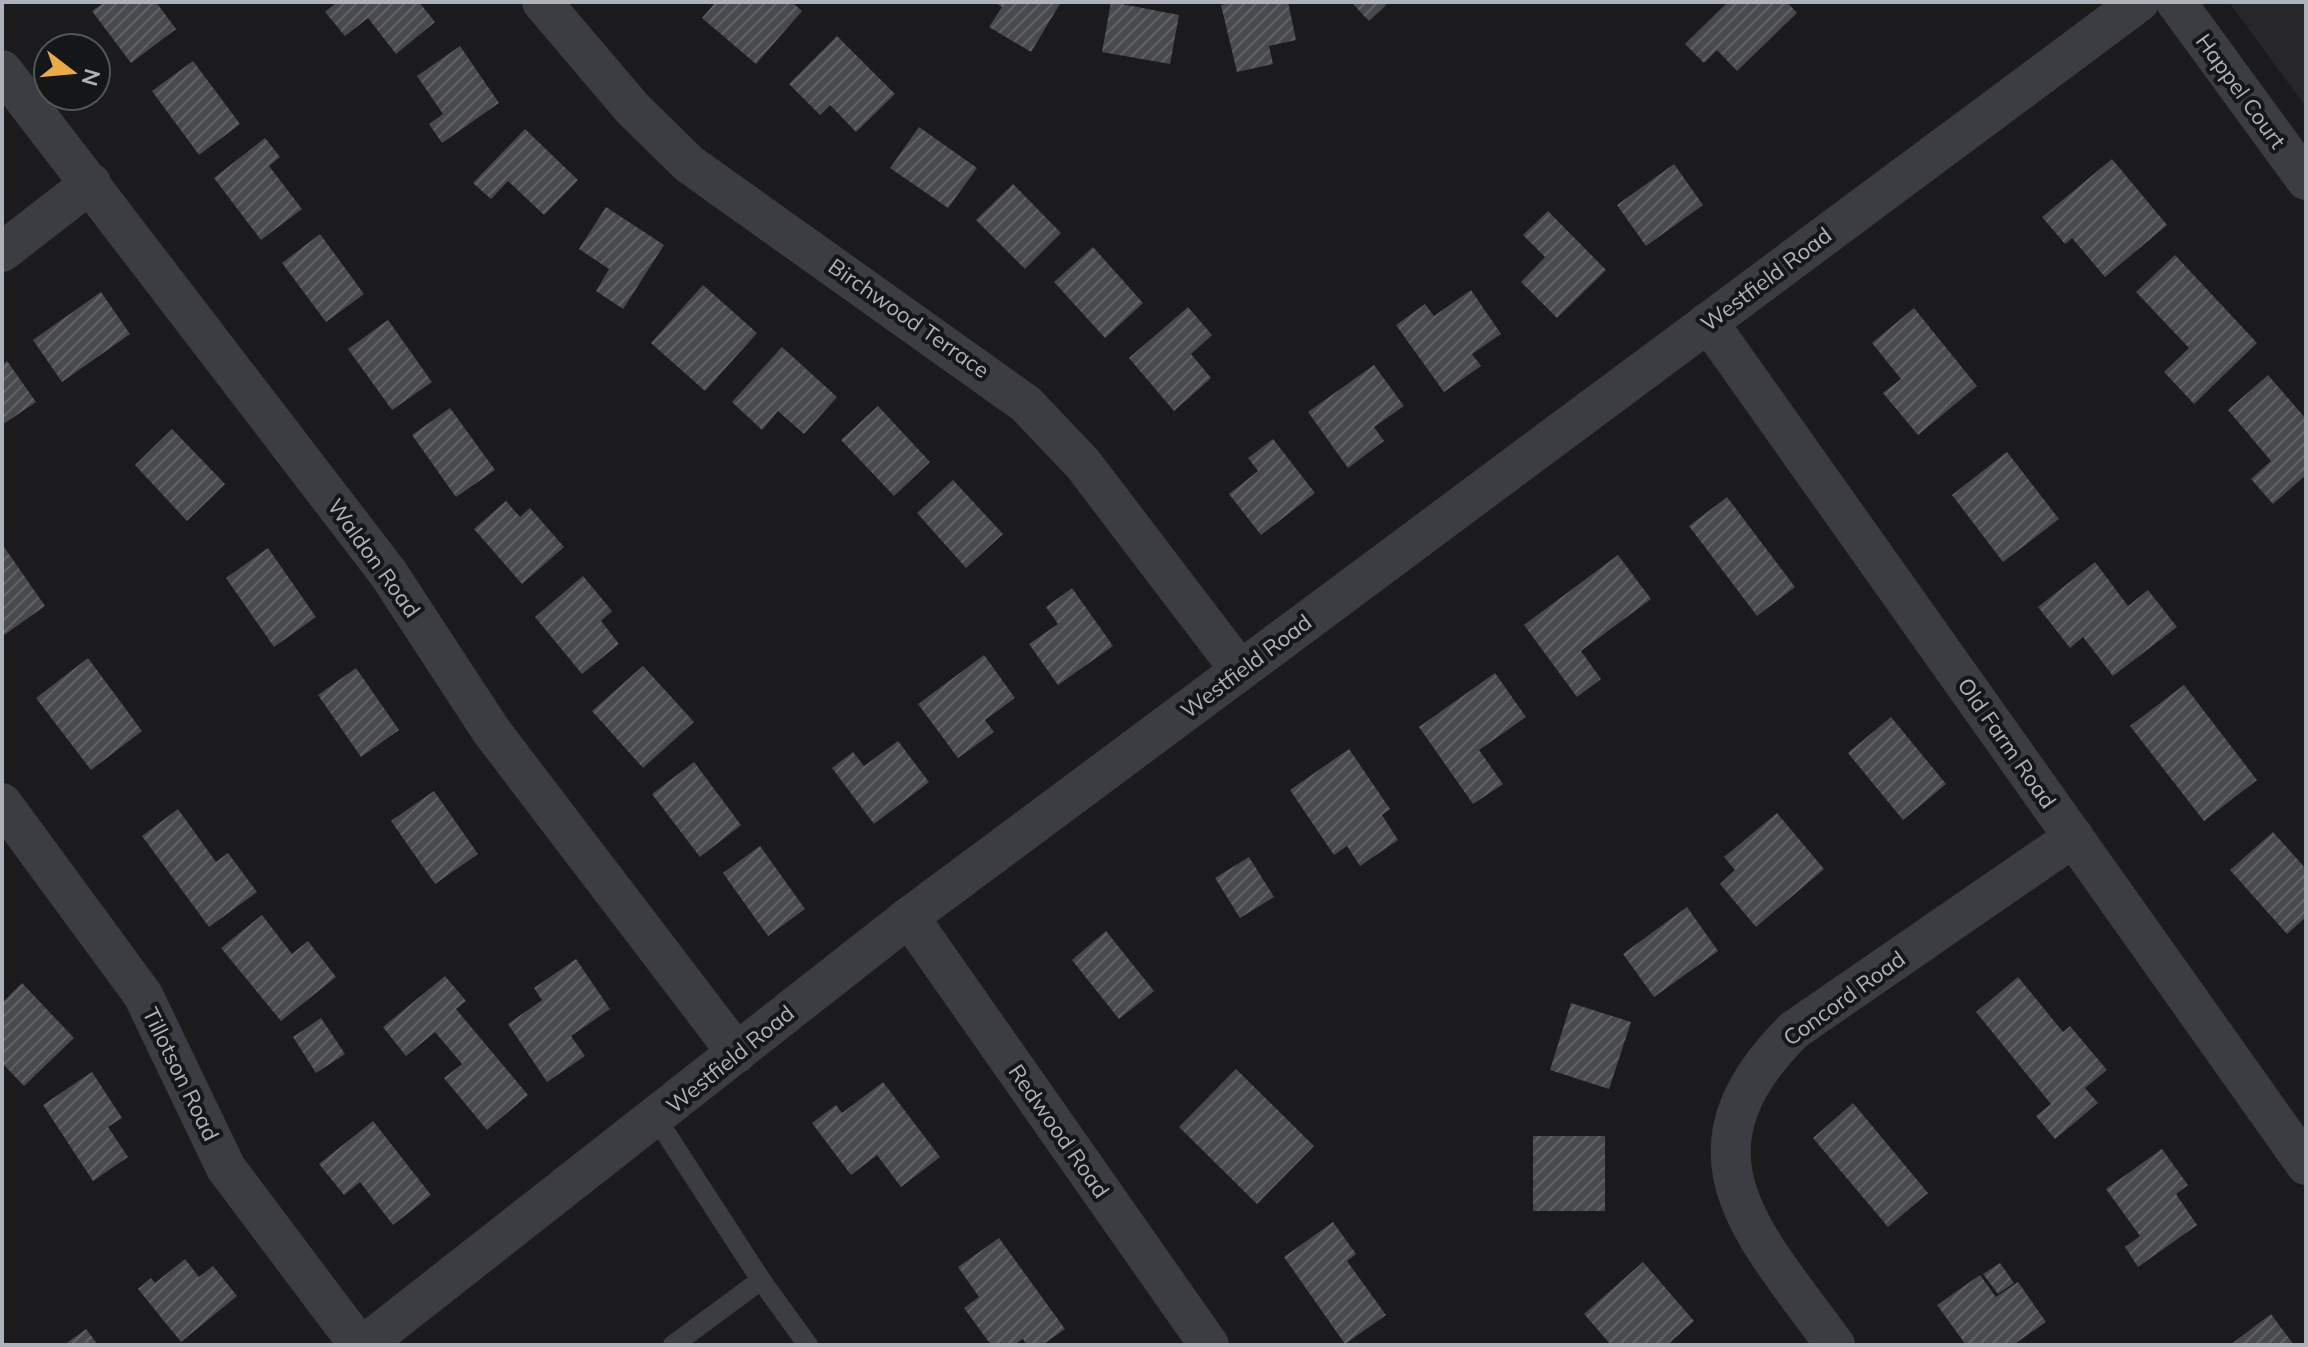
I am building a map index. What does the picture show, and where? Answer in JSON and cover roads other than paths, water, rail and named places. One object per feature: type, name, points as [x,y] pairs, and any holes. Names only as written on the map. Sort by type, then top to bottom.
[{"type":"street","name":"Birchwood Terrace","points":[[542,2],[632,108],[689,164],[1026,404],[1083,464],[1240,670]]},
{"type":"street","name":"Westfield Road","points":[[362,1345],[909,917],[2139,2]]},
{"type":"street","name":"Happel Court","points":[[2176,2],[2306,180]]},
{"type":"street","name":"Waldon Road","points":[[2,70],[388,573],[492,732],[737,1053]]},
{"type":"street","points":[[2,252],[91,183]]},
{"type":"street","name":"Old Farm Road","points":[[1708,322],[2306,1165]]},
{"type":"street","name":"Tillotson Road","points":[[2,803],[143,995],[226,1168],[362,1345]]},
{"type":"street","name":"Concord Road","points":[[1835,1345],[1759,1244],[1743,1215],[1734,1183],[1732,1150],[1736,1118],[1747,1086],[1765,1059],[1794,1030],[2074,837]]},
{"type":"street","name":"Redwood Road","points":[[909,917],[1209,1345]]},
{"type":"lane","points":[[656,1118],[761,1280],[808,1345]]},
{"type":"lane","points":[[673,1345],[761,1280]]}]
